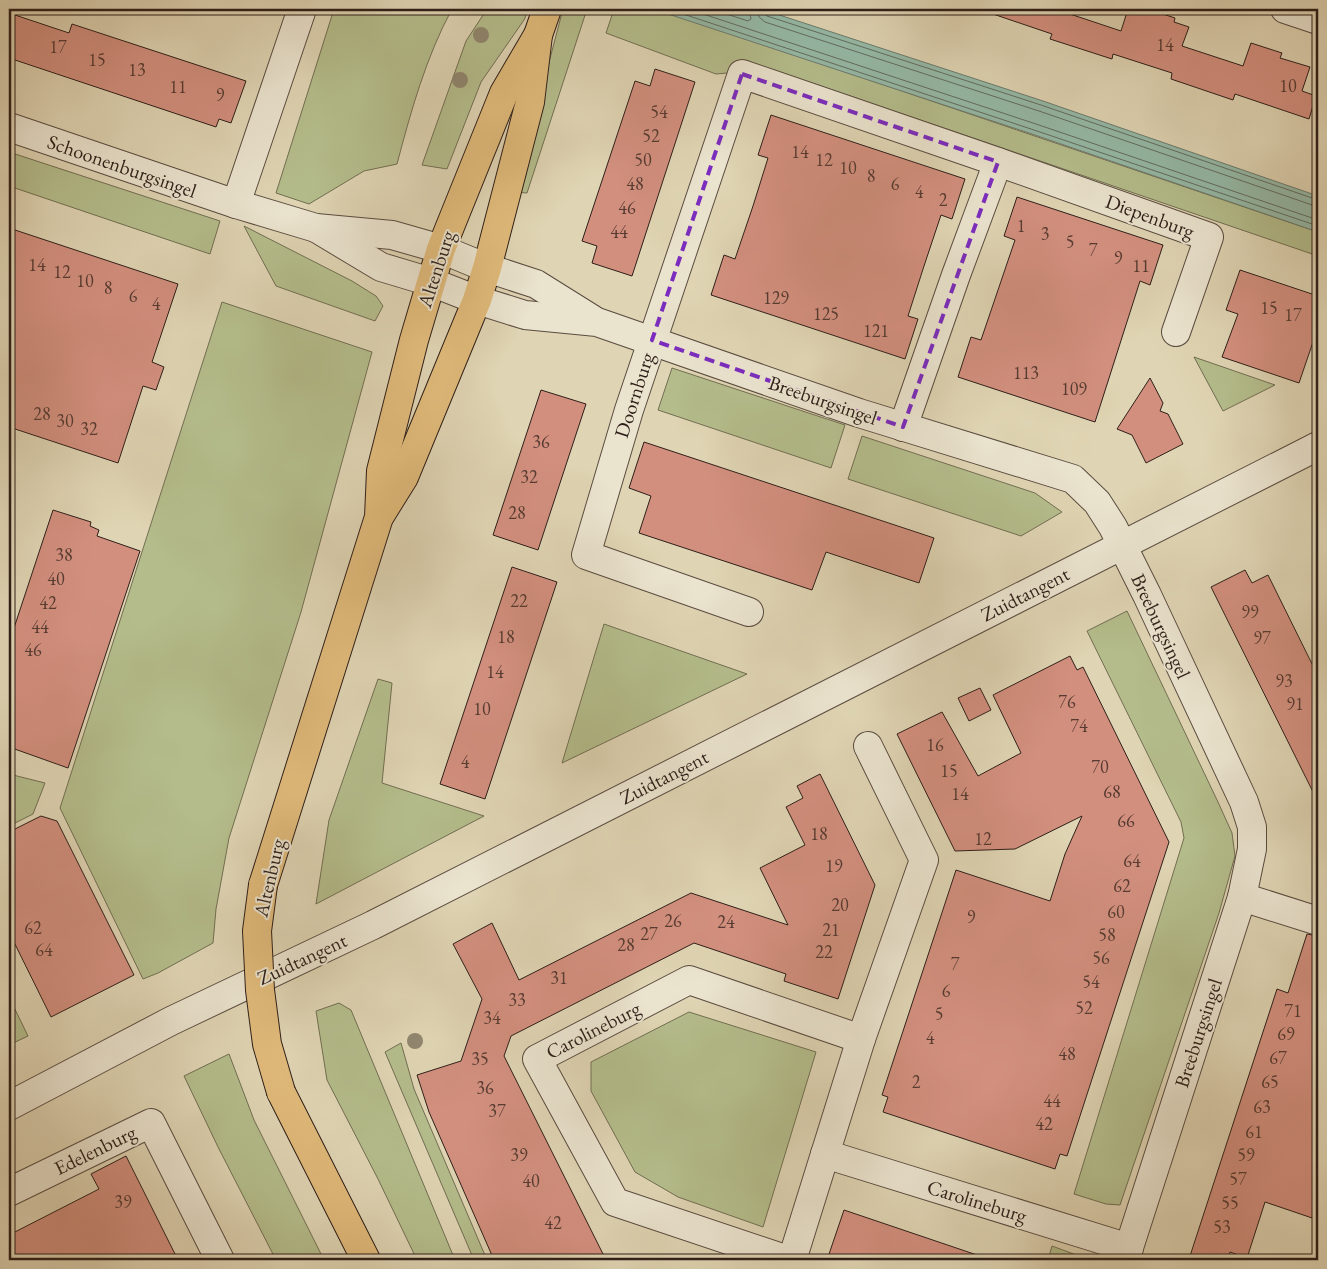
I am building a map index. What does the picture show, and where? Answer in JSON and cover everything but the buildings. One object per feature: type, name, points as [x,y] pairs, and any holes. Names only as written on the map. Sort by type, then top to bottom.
[{"type":"main road","name":"Altenburg","points":[[378,518],[404,477],[477,300],[530,102],[538,35],[546,9]]},
{"type":"main road","name":"Altenburg","points":[[366,1260],[281,1092],[267,1044],[260,990],[257,931],[263,885],[378,518],[382,471],[414,340],[441,249],[504,93],[538,35]]},
{"type":"street","points":[[236,204],[302,9]]},
{"type":"street","points":[[1285,9],[1318,20]]},
{"type":"street","name":"Diepenburg","points":[[742,74],[1208,237],[1176,332]]},
{"type":"street","name":"Doornburg","points":[[742,74],[629,410],[586,555],[749,612]]},
{"type":"street","name":"Schoonenburgsingel","points":[[9,127],[236,204],[316,228],[392,235],[441,249],[487,268]]},
{"type":"street","points":[[903,427],[998,162]]},
{"type":"street","name":"Schoonenburgsingel","points":[[316,228],[381,267],[431,282],[477,300]]},
{"type":"street","name":"Breeburgsingel","points":[[487,268],[536,284],[597,322]]},
{"type":"street","name":"Breeburgsingel","points":[[477,300],[525,314],[597,322],[903,427],[1073,479],[1097,502],[1122,545],[1244,802],[1252,827],[1252,849],[1242,897],[1127,1254]]},
{"type":"street","name":"Zuidtangent","points":[[9,1106],[171,1021],[382,920],[1318,446]]},
{"type":"street","points":[[792,1260],[861,1039],[924,860],[868,746]]},
{"type":"street","points":[[1242,897],[1318,921]]},
{"type":"street","name":"Carolineburg","points":[[788,1260],[614,1202],[537,1059],[689,980],[861,1039]]},
{"type":"street","name":"Edelenburg","points":[[9,1192],[151,1123],[220,1260]]},
{"type":"street","name":"Carolineburg","points":[[825,1154],[1127,1254]]},
{"type":"highlighted area","points":[[742,74],[998,162],[903,427],[652,340]]},
{"type":"shaded area","points":[[334,9],[452,9],[427,65],[397,164],[364,171],[309,204],[276,193]]},
{"type":"shaded area","points":[[487,9],[529,9],[524,20],[481,82],[447,169],[422,165],[466,41]]},
{"type":"shaded area","points":[[563,9],[587,9],[527,193],[515,192]]},
{"type":"shaded area","points":[[614,9],[660,9],[1318,232],[1318,256],[771,69],[716,74],[606,33]]},
{"type":"shaded area","points":[[9,152],[220,221],[210,254],[9,186]]},
{"type":"shaded area","points":[[244,226],[352,281],[376,296],[383,306],[375,321],[276,286]]},
{"type":"shaded area","points":[[222,302],[372,352],[301,612],[229,838],[216,909],[213,943],[158,973],[143,979],[60,808]]},
{"type":"shaded area","points":[[1194,357],[1275,385],[1223,411]]},
{"type":"shaded area","points":[[672,368],[845,425],[831,468],[658,410]]},
{"type":"shaded area","points":[[862,436],[1035,493],[1062,512],[1021,536],[848,479]]},
{"type":"shaded area","points":[[1127,611],[1232,833],[1235,856],[1219,913],[1120,1205],[1106,1204],[1074,1194],[1184,838],[1181,822],[1087,631]]},
{"type":"shaded area","points":[[604,624],[747,674],[562,763]]},
{"type":"shaded area","points":[[378,679],[392,683],[382,783],[484,816],[316,904],[329,820]]},
{"type":"shaded area","points":[[9,774],[45,783],[33,814],[9,826]]},
{"type":"shaded area","points":[[9,997],[28,1036],[9,1045]]},
{"type":"shaded area","points":[[339,1003],[351,1010],[455,1260],[417,1260],[327,1080],[316,1011]]},
{"type":"shaded area","points":[[689,1012],[816,1052],[763,1227],[678,1197],[635,1172],[591,1091],[591,1062]]},
{"type":"shaded area","points":[[401,1043],[414,1089],[487,1260],[474,1260],[385,1052]]},
{"type":"shaded area","points":[[229,1054],[254,1120],[324,1260],[276,1260],[184,1076]]},
{"type":"shaded area","points":[[1052,1246],[1090,1260],[1048,1260]]},
{"type":"water","points":[[660,9],[761,9],[1043,101],[1318,196],[1318,232],[1032,134],[659,11]]}]
